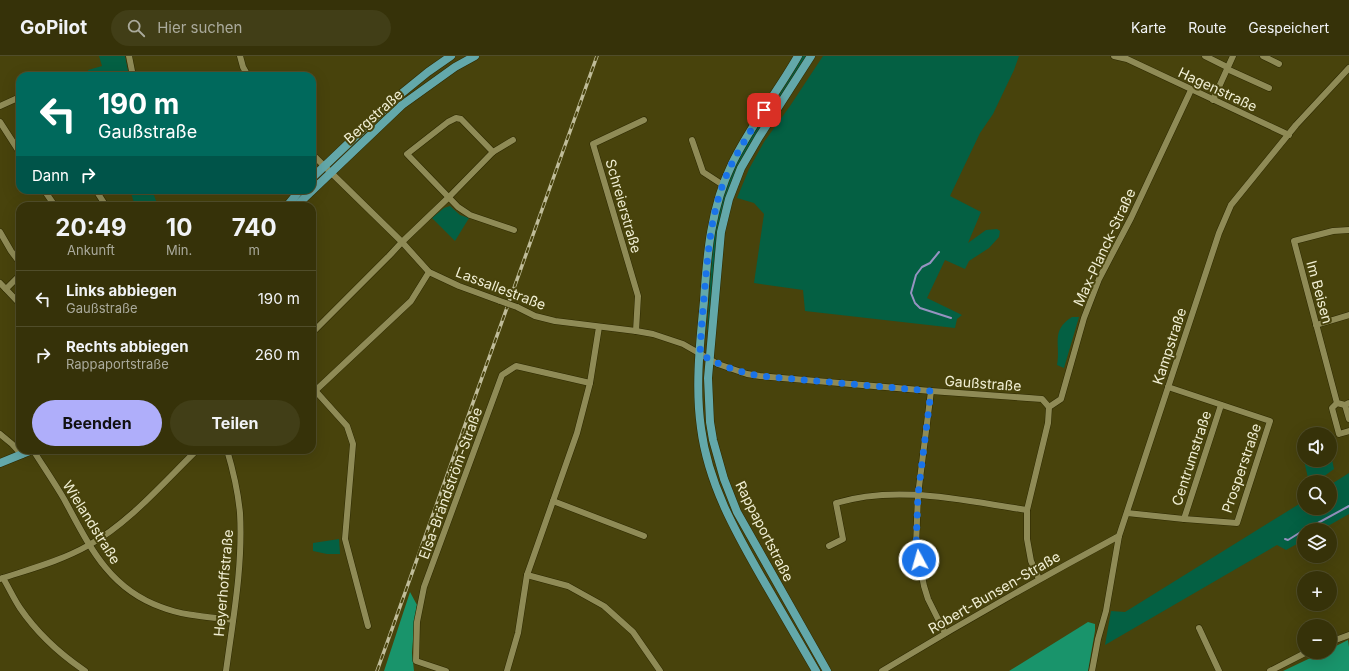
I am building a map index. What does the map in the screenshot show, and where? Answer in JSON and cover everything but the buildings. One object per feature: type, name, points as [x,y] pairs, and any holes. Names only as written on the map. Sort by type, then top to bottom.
[{"type":"main road","name":"Bergstraße","points":[[316,174],[396,98],[428,72],[452,56]]},
{"type":"main road","name":"Bergstraße","points":[[316,187],[402,105],[455,67],[475,56]]},
{"type":"main road","name":"Rappaportstraße","points":[[798,56],[740,148],[723,185],[716,206],[708,254],[698,373],[701,428],[714,482],[738,536],[816,671]]},
{"type":"main road","name":"Rappaportstraße","points":[[811,56],[741,168],[729,199],[721,232],[708,378],[710,422],[714,444],[724,479],[737,512],[827,671]]},
{"type":"main road","points":[[290,202],[296,194]]},
{"type":"main road","name":"Bergstraße","points":[[300,202],[308,194]]},
{"type":"main road","points":[[0,464],[22,455]]},
{"type":"street","points":[[129,56],[132,72]]},
{"type":"street","points":[[240,56],[246,72]]},
{"type":"street","name":"Hagenstraße","points":[[1114,56],[1127,59],[1288,135]]},
{"type":"street","points":[[1205,56],[1269,88]]},
{"type":"street","points":[[1213,100],[1233,56]]},
{"type":"street","points":[[1263,56],[1279,64]]},
{"type":"street","name":"Kampstraße","points":[[1092,671],[1098,639],[1106,611],[1119,536],[1219,233],[1231,205],[1296,125],[1349,68]]},
{"type":"street","name":"Max-Planck-Straße","points":[[1049,407],[1061,399],[1084,318],[1099,279],[1131,218],[1191,90]]},
{"type":"street","points":[[0,106],[16,99]]},
{"type":"street","points":[[493,152],[461,119],[456,118],[448,122],[407,154],[458,207],[470,215],[514,230]]},
{"type":"street","name":"Schreierstraße","points":[[636,331],[638,296],[593,144],[644,120]]},
{"type":"street","points":[[0,122],[16,147]]},
{"type":"street","points":[[316,329],[493,152],[513,140]]},
{"type":"street","points":[[692,140],[703,172],[723,185]]},
{"type":"street","name":"Lassallestraße","points":[[316,158],[402,242],[429,272],[459,286],[517,307],[535,316],[555,321],[653,334],[683,344],[700,354]]},
{"type":"street","name":"Im Beisen","points":[[1349,230],[1294,241],[1337,404],[1332,408],[1339,434],[1349,431]]},
{"type":"street","points":[[0,232],[16,258]]},
{"type":"street","points":[[316,387],[411,301],[429,272]]},
{"type":"street","points":[[6,289],[16,279]]},
{"type":"street","points":[[0,282],[16,300]]},
{"type":"street","points":[[1316,325],[1349,315]]},
{"type":"street","points":[[507,671],[518,633],[528,575],[577,433],[590,383],[599,327]]},
{"type":"street","name":"Gaußstraße","points":[[700,354],[718,364],[748,374],[760,376],[1042,399],[1049,407]]},
{"type":"street","name":"Elsa-Brändström-Straße","points":[[446,671],[416,661],[417,622],[424,587],[502,376],[516,366],[590,383]]},
{"type":"street","name":"Prosperstraße","points":[[1127,513],[1237,523],[1268,428],[1270,421],[1168,387]]},
{"type":"street","points":[[316,391],[347,426],[353,444],[345,539],[368,626]]},
{"type":"street","points":[[931,391],[918,495],[916,546],[928,598],[945,632]]},
{"type":"street","points":[[1337,404],[1347,404],[1349,419]]},
{"type":"street","name":"Centrumstraße","points":[[1184,519],[1221,405]]},
{"type":"street","points":[[1039,579],[1031,561],[1027,539],[1027,510],[1048,423],[1049,407]]},
{"type":"street","points":[[0,434],[16,448]]},
{"type":"street","name":"Wielandstraße","points":[[35,454],[62,497],[89,545],[108,571],[125,588],[143,599],[161,607],[186,614],[233,620]]},
{"type":"street","points":[[85,671],[67,659],[43,636],[20,608],[2,579],[63,558],[89,545],[112,530],[134,511],[193,454]]},
{"type":"street","name":"Heyerhoffstraße","points":[[226,671],[241,539],[240,511],[228,454]]},
{"type":"street","points":[[829,546],[843,539],[836,503],[851,498],[884,495],[918,495],[1027,510]]},
{"type":"street","points":[[553,501],[644,536]]},
{"type":"street","name":"Robert-Bunsen-Straße","points":[[882,671],[945,632],[1119,536]]},
{"type":"street","points":[[528,575],[568,586],[604,606],[633,632],[660,671]]},
{"type":"street","points":[[1199,628],[1219,671]]},
{"type":"street","points":[[1337,639],[1349,635]]},
{"type":"street","points":[[1270,671],[1297,657]]},
{"type":"green space","points":[[99,56],[125,56],[128,72],[89,72],[88,70],[102,66]]},
{"type":"green space","points":[[802,56],[808,56],[728,191],[707,330],[715,229],[725,190],[732,171],[740,156]]},
{"type":"green space","points":[[823,56],[1019,56],[993,114],[980,133],[950,196],[981,212],[968,243],[986,230],[997,229],[1000,231],[999,237],[989,248],[969,261],[965,269],[945,260],[927,298],[962,315],[957,319],[955,328],[805,311],[803,290],[754,283],[764,214],[754,203],[737,198],[749,169],[764,142]]},
{"type":"green space","points":[[131,194],[154,194],[156,202],[134,202]]},
{"type":"green space","points":[[450,206],[460,215],[469,218],[455,241],[432,218],[444,208]]},
{"type":"green space","points":[[1072,317],[1079,317],[1064,368],[1057,365],[1058,338],[1061,327]]},
{"type":"green space","points":[[1305,467],[1334,467],[1334,469],[1326,475],[1307,475]]},
{"type":"green space","points":[[1349,473],[1349,514],[1333,523],[1297,523],[1297,544],[1286,550],[1277,545],[1105,645],[1111,611],[1125,612],[1297,505],[1297,515],[1337,515],[1337,481]]},
{"type":"green space","points":[[339,539],[340,554],[327,554],[313,551],[313,543]]},
{"type":"green space","points":[[410,592],[417,605],[412,653],[414,671],[384,671]]},
{"type":"green space","points":[[1088,622],[1095,624],[1095,631],[1088,671],[1009,671]]},
{"type":"green space","points":[[1348,640],[1349,671],[1283,671],[1308,659],[1337,659],[1337,646]]},
{"type":"waterway","points":[[939,252],[930,263],[922,267],[916,275],[911,293],[915,303],[920,308],[951,318]]},
{"type":"waterway","points":[[1318,523],[1349,506]]},
{"type":"waterway","points":[[1285,539],[1288,540],[1297,534]]},
{"type":"railway","points":[[377,671],[597,56]]},
{"type":"route","points":[[764,110],[731,165],[716,206],[708,254],[700,354],[718,364],[748,374],[760,376],[931,391],[927,434],[918,495],[916,546],[919,560]]}]
